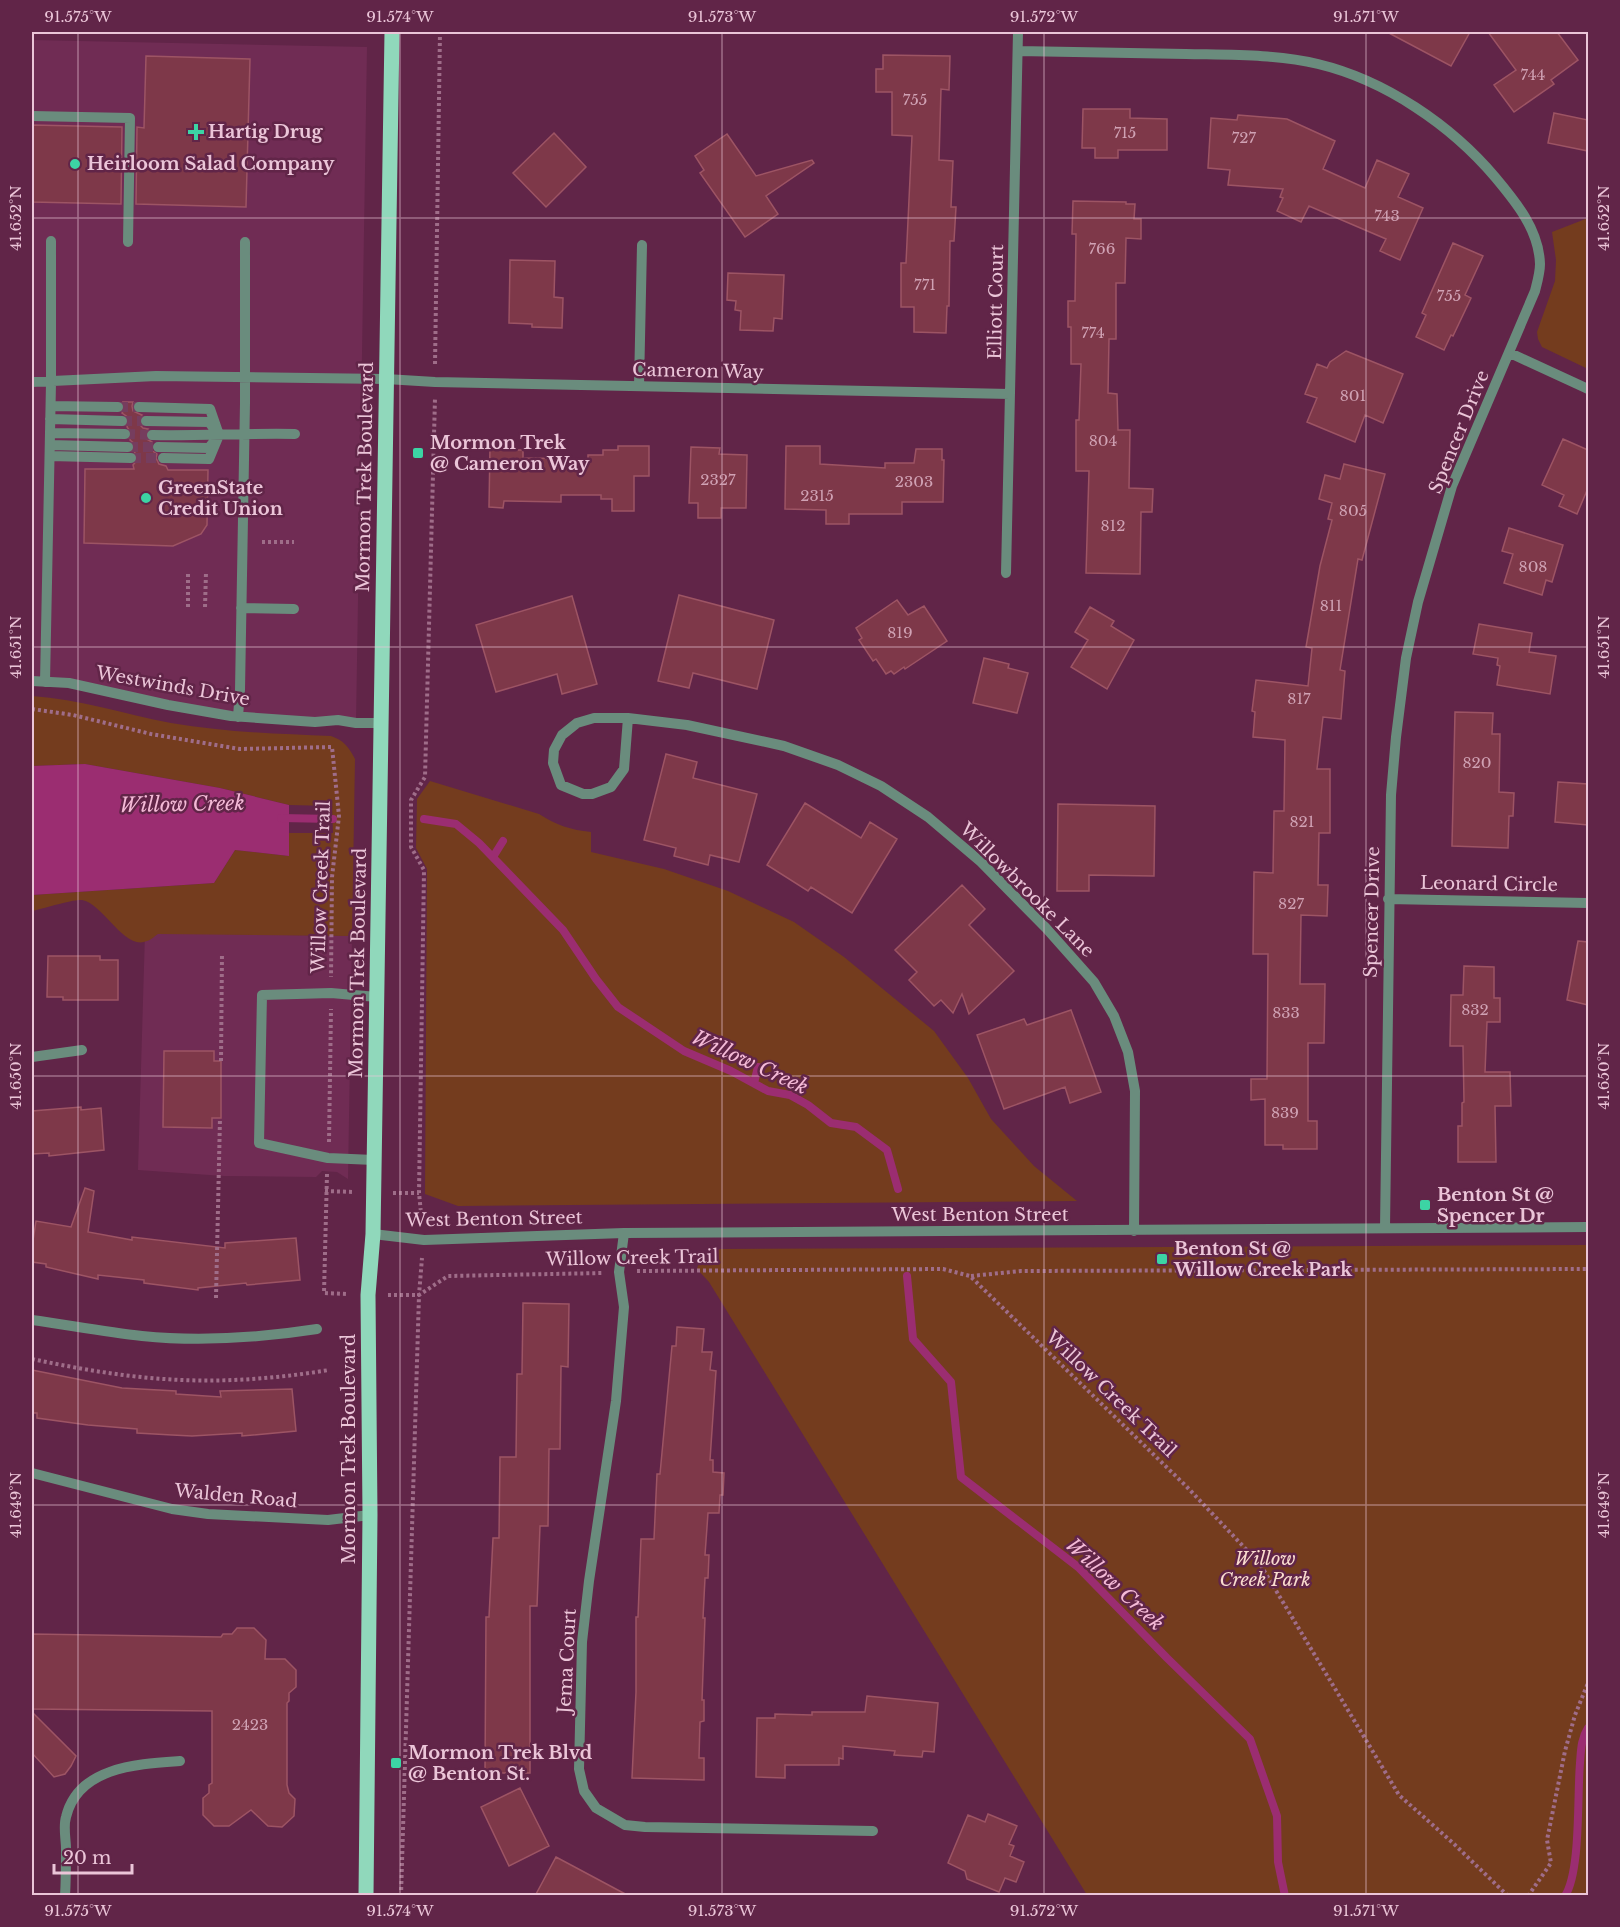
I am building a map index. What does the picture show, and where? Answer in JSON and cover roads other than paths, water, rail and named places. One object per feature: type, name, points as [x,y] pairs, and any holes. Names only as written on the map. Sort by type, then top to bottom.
[{"type":"main road","name":"Mormon Trek Boulevard","points":[[366,1896],[370,1515],[368,1294],[373,1234],[392,32]]},
{"type":"street","name":"Elliott Court","points":[[1006,573],[1018,32]]},
{"type":"street","name":"Spencer Drive","points":[[1018,51],[1274,56],[1319,64],[1366,81],[1406,101],[1447,130],[1479,159],[1512,198],[1533,230],[1540,264],[1535,291],[1452,486],[1418,602],[1406,658],[1395,737],[1391,795],[1385,1228]]},
{"type":"street","points":[[32,116],[130,118],[128,242]]},
{"type":"street","points":[[45,682],[51,419],[51,241]]},
{"type":"street","points":[[237,717],[244,433],[245,243]]},
{"type":"street","points":[[639,386],[642,245]]},
{"type":"street","points":[[1510,353],[1588,389]]},
{"type":"street","name":"Cameron Way","points":[[32,382],[51,383],[156,376],[244,377],[1010,394]]},
{"type":"street","points":[[51,406],[118,407]]},
{"type":"street","points":[[139,407],[210,409],[219,435],[208,459],[163,458]]},
{"type":"street","points":[[51,419],[122,421]]},
{"type":"street","points":[[146,421],[209,422],[219,435]]},
{"type":"street","points":[[50,433],[126,434]]},
{"type":"street","points":[[152,435],[295,434]]},
{"type":"street","points":[[158,447],[208,448],[219,435]]},
{"type":"street","points":[[50,451],[130,452]]},
{"type":"street","points":[[241,608],[294,609]]},
{"type":"street","name":"Westwinds Drive","points":[[32,681],[69,683],[168,705],[237,717],[381,723]]},
{"type":"street","name":"Willowbrooke Lane","points":[[628,718],[624,769],[611,787],[592,794],[583,794],[561,785],[553,763],[554,750],[562,735],[576,723],[594,718],[628,718],[687,724],[784,746],[838,765],[881,786],[936,823],[981,862],[1046,928],[1094,982],[1114,1016],[1128,1052],[1135,1092],[1134,1231]]},
{"type":"street","name":"Leonard Circle","points":[[1388,899],[1588,903]]},
{"type":"street","points":[[374,1160],[328,1158],[259,1143],[262,995],[331,993],[377,997]]},
{"type":"street","points":[[32,1057],[82,1050]]},
{"type":"street","name":"West Benton Street","points":[[373,1234],[424,1240],[624,1233],[1588,1227]]},
{"type":"street","name":"Jema Court","points":[[624,1233],[619,1272],[624,1307],[616,1401],[582,1642],[579,1769],[584,1791],[596,1808],[625,1825],[873,1831]]},
{"type":"street","points":[[32,1320],[141,1336],[178,1338],[250,1337],[317,1329]]},
{"type":"street","name":"Walden Road","points":[[32,1473],[172,1509],[208,1514],[328,1520],[370,1515]]},
{"type":"street","points":[[65,1896],[65,1820],[72,1799],[89,1782],[113,1770],[138,1764],[180,1761]]},
{"type":"water","points":[[85,764],[220,788],[289,805],[289,856],[235,850],[214,883],[32,895],[32,766]]},
{"type":"waterway","name":"Willow Creek","points":[[281,818],[333,819]]},
{"type":"waterway","name":"Willow Creek","points":[[424,819],[456,824],[479,843],[563,930],[618,1007],[684,1051],[731,1071],[768,1091],[790,1095],[808,1105],[831,1123],[856,1127],[887,1150],[898,1189]]},
{"type":"waterway","points":[[493,857],[503,841]]},
{"type":"waterway","points":[[754,1083],[758,1067]]},
{"type":"waterway","name":"Willow Creek","points":[[907,1276],[913,1339],[951,1382],[961,1477],[1078,1567],[1250,1739],[1277,1816],[1278,1862],[1285,1896]]},
{"type":"waterway","points":[[1565,1896],[1574,1869],[1581,1749],[1588,1728]]},
{"type":"tunnel","points":[[118,407],[139,407]]},
{"type":"tunnel","points":[[122,421],[146,421]]},
{"type":"tunnel","points":[[125,434],[152,435]]},
{"type":"tunnel","points":[[128,447],[158,447]]},
{"type":"tunnel","points":[[131,458],[163,458]]},
{"type":"place","name":"Hartig Drug","points":[[196,132]]},
{"type":"place","name":"Heirloom Salad Company","points":[[75,164]]},
{"type":"place","name":"Mormon Trek @ Cameron Way","points":[[418,453]]},
{"type":"place","name":"GreenState Credit Union","points":[[146,498]]},
{"type":"place","name":"Benton St @ Spencer Dr","points":[[1425,1205]]},
{"type":"place","name":"Benton St @ Willow Creek Park","points":[[1162,1259]]},
{"type":"place","name":"Mormon Trek Blvd @ Benton St.","points":[[396,1763]]},
{"type":"park label","name":"Willow Creek Park","points":[[1265,1569]]}]
